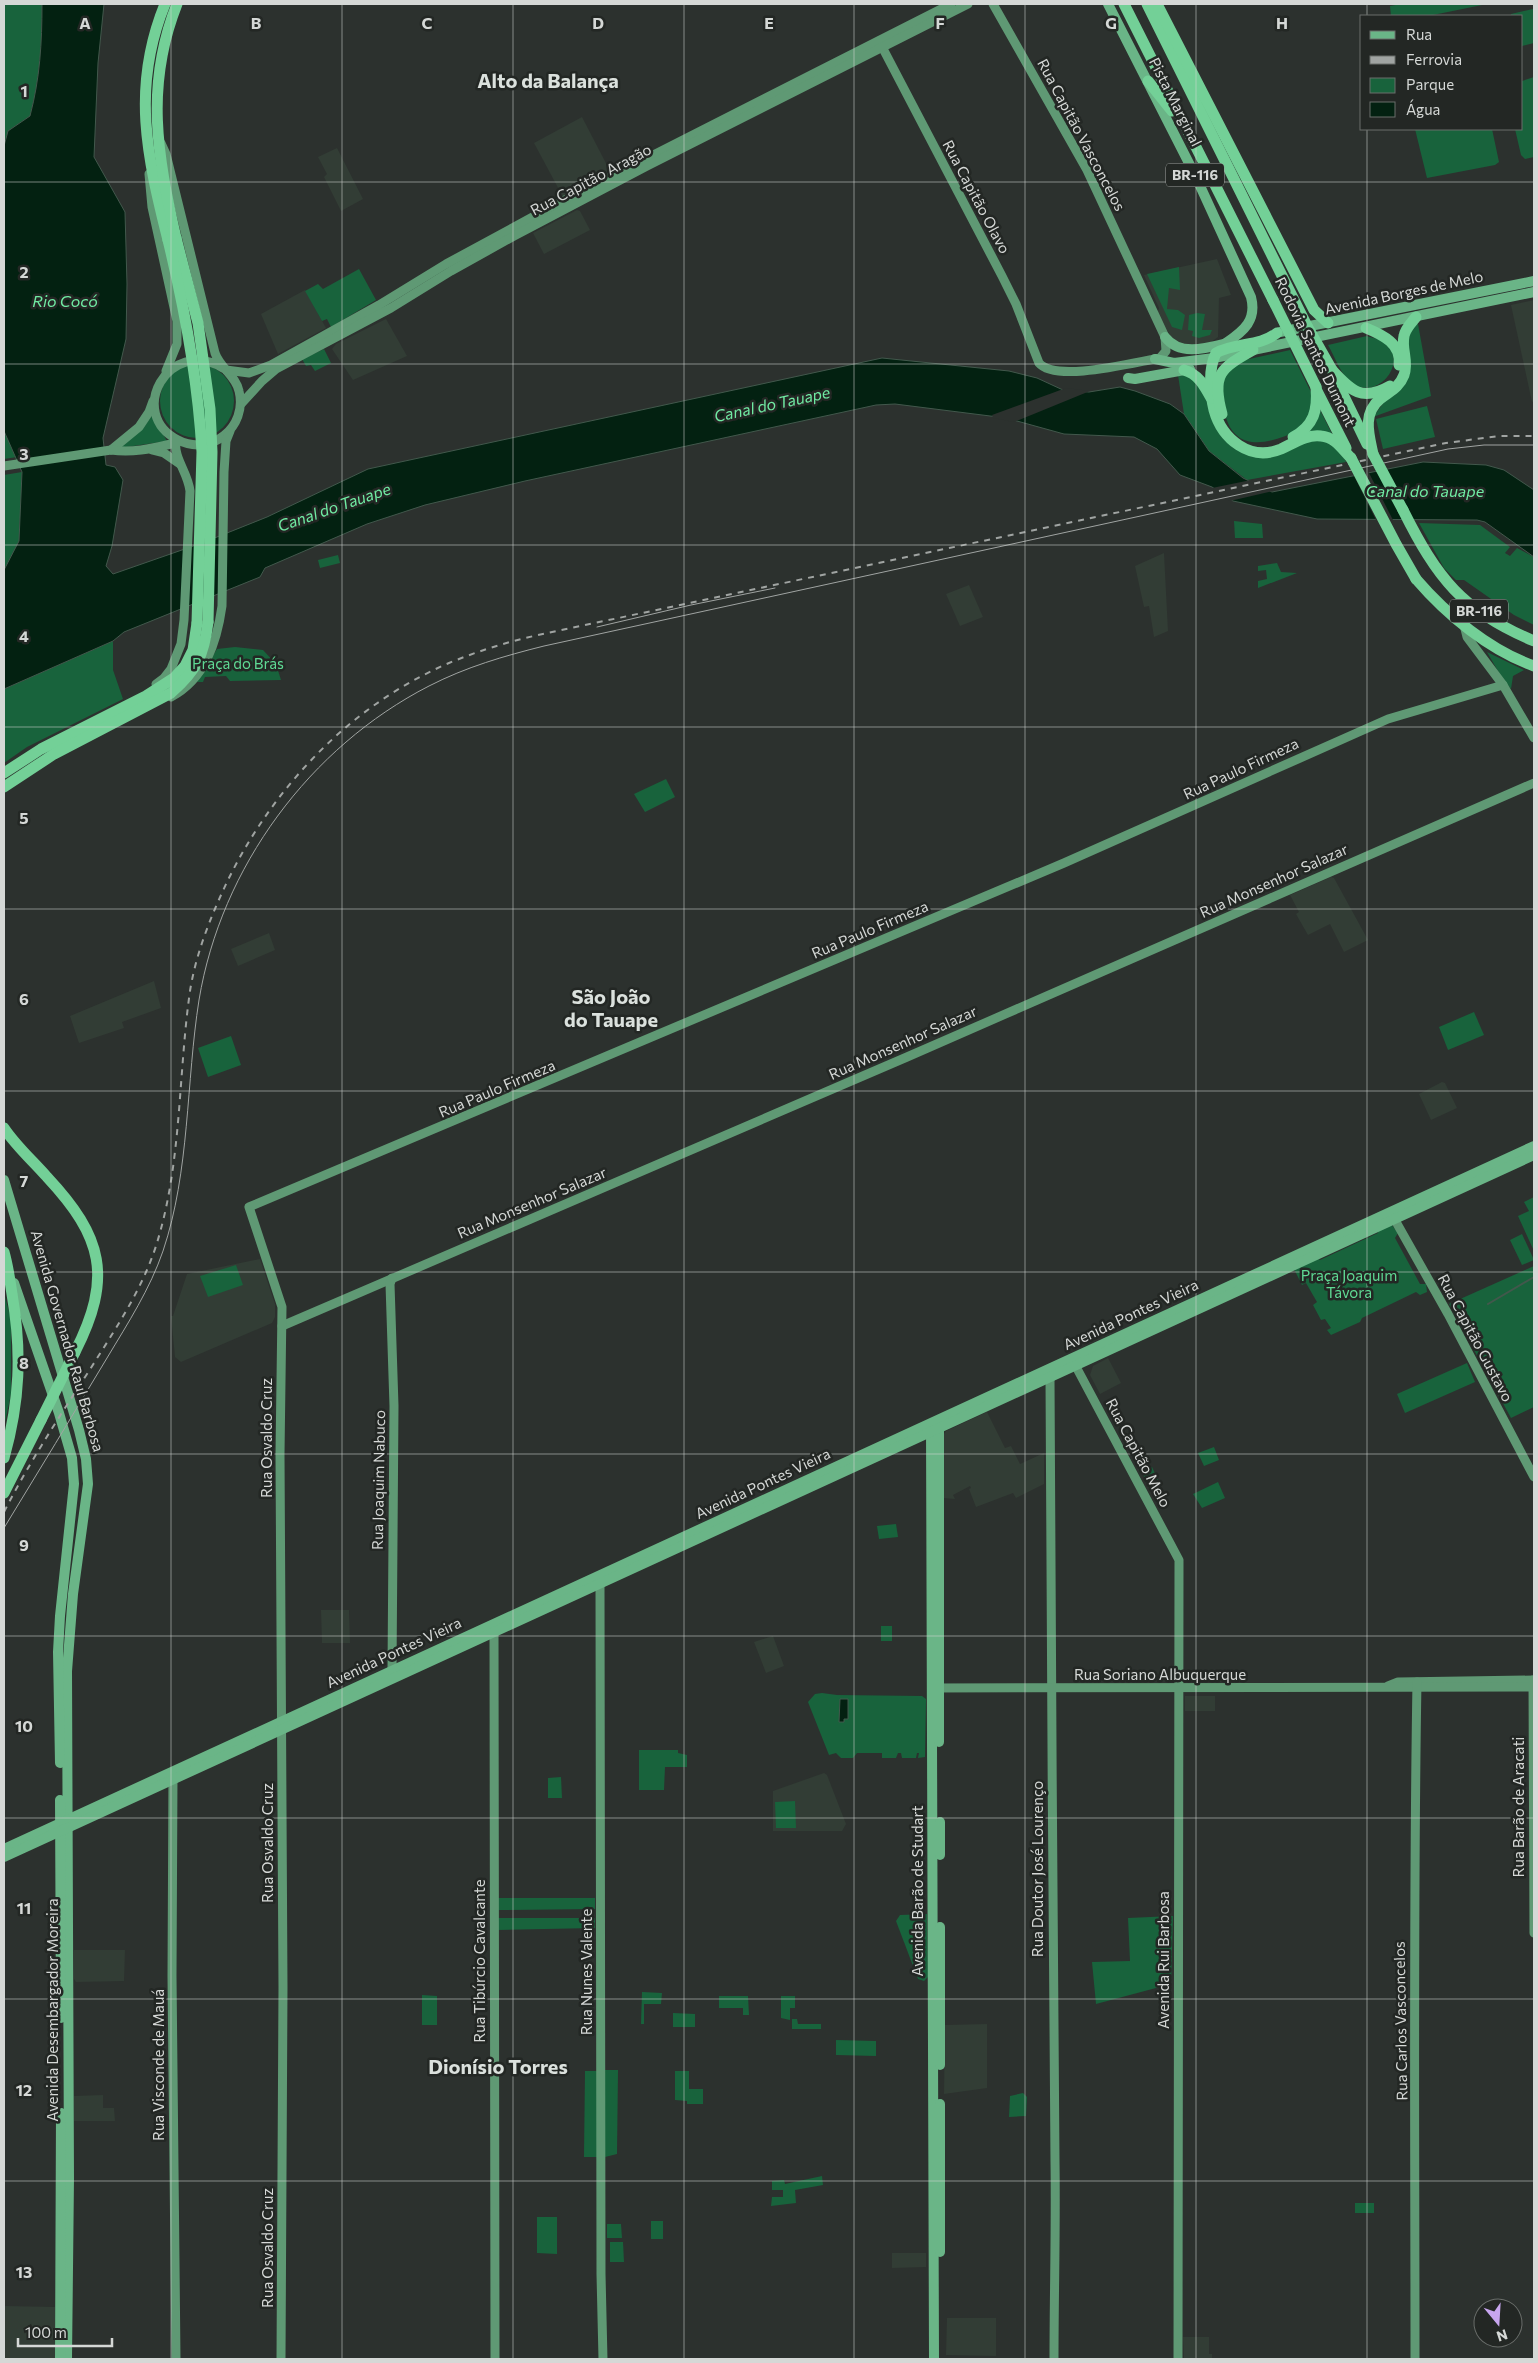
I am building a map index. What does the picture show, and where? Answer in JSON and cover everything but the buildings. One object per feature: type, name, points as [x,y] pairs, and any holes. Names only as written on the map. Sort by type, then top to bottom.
[{"type":"highway","points":[[4,787],[54,754],[171,692],[187,678],[197,665],[204,649],[203,622],[212,452],[210,409],[198,323],[150,159],[144,95],[145,73],[154,31],[164,4]]},
{"type":"highway","points":[[172,239],[156,111],[157,78],[168,27],[177,4]]},
{"type":"highway","name":"Rodovia Santos Dumont","points":[[1124,4],[1351,458],[1416,578],[1436,602],[1464,625],[1516,658],[1534,666]]},
{"type":"highway","name":"Rodovia Santos Dumont","points":[[1147,4],[1245,204],[1332,370],[1367,446],[1435,568],[1450,588],[1470,605],[1498,623],[1534,641]]},
{"type":"highway","points":[[1157,4],[1314,310],[1328,323]]},
{"type":"highway","points":[[1148,81],[1186,129]]},
{"type":"highway","points":[[1332,370],[1356,392],[1383,394],[1395,390],[1404,376],[1407,362],[1404,336],[1416,317]]},
{"type":"highway","points":[[1366,328],[1389,340],[1398,353],[1400,360],[1397,375],[1373,406],[1368,422],[1373,454]]},
{"type":"highway","points":[[1211,400],[1213,361],[1220,351],[1267,340],[1277,333]]},
{"type":"highway","points":[[1253,350],[1228,364],[1220,377],[1220,404],[1226,426],[1238,439],[1260,447],[1302,436],[1320,435],[1330,438],[1351,458]]},
{"type":"highway","points":[[1179,367],[1202,381],[1221,429],[1229,438],[1241,447],[1256,452],[1271,452],[1302,436],[1314,416],[1317,400],[1316,387]]},
{"type":"highway","points":[[4,772],[41,749],[162,687],[174,678],[185,666],[203,622]]},
{"type":"highway","points":[[4,1128],[64,1195],[81,1217],[96,1254],[99,1280],[92,1312],[4,1493]]},
{"type":"highway","points":[[4,1458],[16,1407],[19,1355],[15,1311],[5,1256]]},
{"type":"main road","name":"Pista Marginal","points":[[1108,4],[1196,177],[1251,297],[1253,309],[1251,320],[1244,331],[1226,343]]},
{"type":"main road","name":"Avenida Borges de Melo","points":[[1165,337],[1174,346],[1185,350],[1213,346],[1534,281]]},
{"type":"main road","name":"Avenida Borges de Melo","points":[[1179,367],[1534,292]]},
{"type":"main road","points":[[1154,359],[1179,367],[1213,346]]},
{"type":"main road","name":"Avenida Pontes Vieira","points":[[1393,1216],[1534,1146]]},
{"type":"main road","name":"Avenida Pontes Vieira","points":[[4,1849],[64,1825],[282,1725],[392,1670],[600,1584],[1074,1362],[1393,1216],[1534,1155]]},
{"type":"main road","name":"Avenida Governador Raul Barbosa","points":[[4,1180],[86,1459],[88,1484],[63,1661]]},
{"type":"main road","name":"Avenida Governador Raul Barbosa","points":[[5,1256],[59,1413],[72,1458],[74,1484],[60,1616],[63,1661]]},
{"type":"main road","name":"Avenida Pontes Vieira","points":[[282,1725],[386,1682],[494,1628],[934,1428],[1050,1378],[1074,1362]]},
{"type":"main road","name":"Avenida Barão de Studart","points":[[934,1428],[941,2359]]},
{"type":"main road","name":"Avenida Desembargador Moreira","points":[[63,1661],[67,2359]]},
{"type":"main road","name":"Avenida Barão de Studart","points":[[934,2359],[935,1688]]},
{"type":"main road","name":"Avenida Pontes Vieira","points":[[4,1857],[64,1825]]},
{"type":"main road","name":"Avenida Desembargador Moreira","points":[[60,2359],[64,1825]]},
{"type":"street","name":"Rua Capitão Aragão","points":[[881,44],[951,4]]},
{"type":"street","name":"Rua Capitão Aragão","points":[[225,369],[242,374],[260,370],[658,151],[968,4]]},
{"type":"street","name":"Rua Capitão Vasconcelos","points":[[993,4],[1087,170],[1165,337]]},
{"type":"street","name":"Rua Capitão Olavo","points":[[881,44],[1002,276],[1016,304],[1039,362],[1043,367],[1051,370],[1081,370],[1154,359]]},
{"type":"street","points":[[138,711],[173,696],[190,684],[211,653],[222,606],[226,441],[237,419],[241,404],[239,390],[215,353],[166,154],[159,138]]},
{"type":"street","points":[[111,450],[139,427],[149,412],[177,344],[177,321],[149,190],[150,159]]},
{"type":"street","name":"Rua Capitão Aragão","points":[[241,404],[276,369],[390,308],[513,232]]},
{"type":"street","points":[[1154,359],[1165,354],[1167,347],[1165,337]]},
{"type":"street","points":[[161,380],[175,366],[195,360],[210,361],[225,369]]},
{"type":"street","points":[[154,399],[157,417],[161,425],[176,439],[187,444],[204,445],[221,439],[230,431]]},
{"type":"street","points":[[6,466],[111,450],[127,453],[171,444],[176,439]]},
{"type":"street","points":[[128,704],[164,678],[171,669],[181,644],[184,620],[190,491],[189,480],[175,450],[176,439]]},
{"type":"street","points":[[149,449],[169,455],[183,467]]},
{"type":"street","points":[[1464,625],[1467,637],[1504,685],[1534,738]]},
{"type":"street","name":"Rua Paulo Firmeza","points":[[249,1207],[1064,863],[1388,719],[1504,685]]},
{"type":"street","name":"Rua Monsenhor Salazar","points":[[282,1326],[907,1057],[1534,783]]},
{"type":"street","name":"Rua Osvaldo Cruz","points":[[249,1207],[280,1297],[282,1326],[280,1454],[282,1725],[281,2359]]},
{"type":"street","name":"Rua Capitão Gustavo","points":[[1393,1216],[1448,1314],[1534,1477]]},
{"type":"street","name":"Rua Joaquim Nabuco","points":[[386,1682],[392,1670],[394,1406],[390,1284],[392,1278]]},
{"type":"street","name":"Rua Capitão Melo","points":[[1074,1362],[1178,1560]]},
{"type":"street","name":"Rua Doutor José Lourenço","points":[[1050,1378],[1053,1689],[1051,1838],[1055,2164],[1054,2359]]},
{"type":"street","name":"Avenida Rui Barbosa","points":[[1178,1560],[1178,2359]]},
{"type":"street","name":"Rua Nunes Valente","points":[[600,1584],[601,2274],[603,2359]]},
{"type":"street","name":"Rua Tibúrcio Cavalcante","points":[[494,1628],[495,2359]]},
{"type":"street","name":"Rua Soriano Albuquerque","points":[[935,1688],[1177,1689],[1534,1684]]},
{"type":"street","name":"Rua Barão de Aracati","points":[[1534,1684],[1534,1933]]},
{"type":"street","name":"Rua Carlos Vasconcelos","points":[[1415,2359],[1415,2094],[1413,2008],[1417,1686]]},
{"type":"street","name":"Rua Visconde de Mauá","points":[[173,1775],[172,1988],[176,2359]]},
{"type":"shaded area","points":[[582,117],[610,171],[563,197],[534,143]]},
{"type":"shaded area","points":[[337,148],[363,199],[341,211],[324,177],[327,174],[318,157]]},
{"type":"shaded area","points":[[577,210],[580,211],[590,230],[544,254],[533,233]]},
{"type":"shaded area","points":[[1217,259],[1231,295],[1219,298],[1218,337],[1211,342],[1182,345],[1171,337],[1157,314],[1159,308],[1144,275]]},
{"type":"shaded area","points":[[305,290],[326,328],[278,354],[261,314]]},
{"type":"shaded area","points":[[1534,300],[1534,401],[1532,402],[1511,305]]},
{"type":"shaded area","points":[[386,319],[407,356],[353,380],[332,349],[336,344]]},
{"type":"shaded area","points":[[1164,553],[1168,631],[1154,637],[1149,606],[1144,607],[1135,566]]},
{"type":"shaded area","points":[[969,585],[983,617],[960,626],[946,594]]},
{"type":"shaded area","points":[[1331,877],[1334,878],[1368,940],[1344,952],[1330,924],[1308,935],[1296,914],[1299,912],[1290,895]]},
{"type":"shaded area","points":[[269,933],[275,950],[238,966],[231,949]]},
{"type":"shaded area","points":[[154,981],[161,1008],[122,1022],[124,1028],[79,1043],[70,1016]]},
{"type":"shaded area","points":[[1442,1082],[1445,1083],[1457,1108],[1431,1120],[1419,1094]]},
{"type":"shaded area","points":[[260,1259],[275,1304],[275,1317],[272,1323],[181,1362],[175,1357],[171,1316],[173,1316],[187,1274]]},
{"type":"shaded area","points":[[1108,1358],[1121,1383],[1100,1394],[1090,1375],[1093,1366]]},
{"type":"shaded area","points":[[987,1412],[1005,1448],[1011,1446],[1020,1464],[1044,1453],[1044,1484],[1016,1498],[1013,1493],[976,1507],[969,1489],[971,1488],[970,1486],[953,1495],[955,1499],[943,1498],[943,1435],[946,1431]]},
{"type":"shaded area","points":[[321,1610],[349,1610],[350,1643],[322,1643]]},
{"type":"shaded area","points":[[773,1636],[784,1666],[766,1673],[754,1642]]},
{"type":"shaded area","points":[[1185,1696],[1215,1696],[1215,1711],[1185,1711]]},
{"type":"shaded area","points":[[824,1773],[827,1775],[846,1824],[842,1831],[773,1831],[773,1791]]},
{"type":"shaded area","points":[[74,1950],[125,1950],[124,1981],[76,1982],[74,1979]]},
{"type":"shaded area","points":[[987,2024],[987,2088],[944,2094],[945,2025]]},
{"type":"shaded area","points":[[103,2095],[103,2108],[114,2108],[115,2121],[74,2121],[74,2096]]},
{"type":"shaded area","points":[[892,2253],[926,2253],[926,2267],[892,2268]]},
{"type":"shaded area","points":[[4,2306],[55,2307],[55,2359],[4,2359]]},
{"type":"shaded area","points":[[947,2318],[996,2318],[996,2356],[946,2355]]},
{"type":"shaded area","points":[[1183,2337],[1209,2337],[1209,2354],[1212,2354],[1212,2359],[1184,2359]]},
{"type":"green space","points":[[4,4],[42,4],[42,33],[36,88],[30,116],[8,131],[4,146]]},
{"type":"green space","points":[[1401,4],[1487,4],[1433,15],[1391,15],[1390,6]]},
{"type":"green space","points":[[1533,9],[1534,43],[1523,46],[1523,15],[1511,14]]},
{"type":"green space","points":[[1534,77],[1534,157],[1525,159],[1521,155],[1515,130],[1523,130],[1523,81]]},
{"type":"green space","points":[[1415,130],[1492,130],[1499,162],[1495,165],[1427,178]]},
{"type":"green space","points":[[1179,267],[1180,290],[1169,288],[1167,309],[1178,310],[1185,315],[1182,330],[1172,327],[1147,274]]},
{"type":"green space","points":[[359,269],[376,300],[331,327],[327,319],[322,321],[305,291],[318,284],[323,289]]},
{"type":"green space","points":[[1205,314],[1202,330],[1212,330],[1210,335],[1199,338],[1192,336],[1193,331],[1188,330],[1189,315]]},
{"type":"green space","points":[[1414,324],[1418,324],[1431,396],[1373,417],[1385,401],[1396,394],[1408,334]]},
{"type":"green space","points":[[1367,336],[1382,341],[1390,348],[1394,357],[1389,375],[1382,382],[1373,387],[1363,388],[1349,381],[1328,345]]},
{"type":"green space","points":[[324,349],[331,363],[315,371],[311,365],[306,366],[302,359]]},
{"type":"green space","points":[[1290,350],[1346,462],[1247,480],[1209,451],[1184,414],[1178,375],[1188,374],[1202,386],[1219,431],[1270,456],[1299,430],[1277,439],[1256,442],[1246,441],[1237,436],[1230,427],[1225,414],[1222,378],[1240,361]]},
{"type":"green space","points":[[197,364],[218,370],[228,380],[234,401],[228,422],[218,432],[197,438],[176,432],[166,422],[160,401],[166,380],[176,370]]},
{"type":"green space","points":[[1427,406],[1435,437],[1383,449],[1376,419]]},
{"type":"green space","points":[[152,415],[167,441],[120,448],[144,427]]},
{"type":"green space","points":[[4,431],[17,457],[4,459]]},
{"type":"green space","points":[[22,472],[19,541],[4,570],[4,475]]},
{"type":"green space","points":[[1234,521],[1262,524],[1263,538],[1235,538]]},
{"type":"green space","points":[[1419,523],[1480,525],[1510,547],[1505,553],[1510,556],[1517,548],[1534,557],[1534,625],[1514,615],[1464,580],[1456,580],[1444,568]]},
{"type":"green space","points":[[338,555],[340,563],[320,568],[318,560]]},
{"type":"green space","points":[[1277,563],[1281,572],[1297,573],[1258,588],[1258,581],[1267,579],[1266,570],[1258,571],[1258,566]]},
{"type":"green space","points":[[113,641],[113,670],[123,699],[27,747],[4,763],[4,689]]},
{"type":"green space","name":"Praça do Brás","points":[[235,647],[263,650],[276,664],[281,680],[230,681],[226,676],[205,677],[203,682],[197,682],[217,649]]},
{"type":"green space","points":[[1487,652],[1524,670],[1513,676],[1511,689],[1502,678]]},
{"type":"green space","points":[[666,779],[675,797],[645,812],[634,794]]},
{"type":"green space","points":[[1474,1012],[1484,1035],[1448,1050],[1439,1027]]},
{"type":"green space","points":[[231,1036],[241,1065],[208,1077],[198,1048]]},
{"type":"green space","points":[[1534,1197],[1534,1251],[1518,1216],[1529,1211],[1524,1202]]},
{"type":"green space","name":"Praça Joaquim Távora","points":[[1391,1224],[1398,1233],[1395,1238],[1420,1284],[1426,1284],[1427,1292],[1420,1295],[1416,1292],[1331,1335],[1327,1330],[1331,1328],[1325,1319],[1321,1320],[1313,1305],[1317,1302],[1306,1283],[1302,1285],[1294,1269],[1317,1258],[1320,1260],[1378,1233],[1378,1229]]},
{"type":"green space","points":[[1522,1234],[1534,1260],[1522,1265],[1510,1240]]},
{"type":"green space","points":[[236,1265],[243,1285],[208,1297],[200,1276]]},
{"type":"green space","points":[[1534,1266],[1534,1407],[1511,1418],[1449,1304]]},
{"type":"green space","points":[[4,1293],[11,1319],[11,1394],[4,1427]]},
{"type":"green space","points":[[1467,1363],[1475,1382],[1405,1413],[1397,1394]]},
{"type":"green space","points":[[1214,1447],[1219,1460],[1204,1466],[1198,1453]]},
{"type":"green space","points":[[1152,1467],[1159,1482],[1149,1487],[1142,1472]]},
{"type":"green space","points":[[1218,1482],[1225,1498],[1202,1508],[1193,1494]]},
{"type":"green space","points":[[896,1524],[898,1537],[879,1539],[877,1526]]},
{"type":"green space","points":[[881,1626],[892,1626],[892,1641],[881,1641]]},
{"type":"green space","points":[[815,1694],[837,1695],[922,1696],[926,1699],[925,1757],[918,1758],[919,1753],[917,1753],[916,1758],[902,1758],[901,1753],[898,1753],[896,1758],[882,1758],[882,1753],[857,1753],[853,1758],[841,1758],[836,1753],[829,1755],[808,1702]]},
{"type":"green space","points":[[639,1750],[678,1750],[678,1753],[687,1755],[687,1767],[665,1767],[664,1790],[639,1790]]},
{"type":"green space","points":[[561,1777],[562,1798],[548,1798],[548,1778]]},
{"type":"green space","points":[[795,1801],[796,1828],[776,1828],[775,1802]]},
{"type":"green space","points":[[498,1898],[595,1898],[595,1909],[498,1910]]},
{"type":"green space","points":[[927,1914],[928,1977],[924,1981],[918,1979],[896,1921],[900,1915]]},
{"type":"green space","points":[[1173,1916],[1171,1984],[1096,2004],[1092,1962],[1130,1961],[1128,1918]]},
{"type":"green space","points":[[498,1918],[595,1918],[595,1928],[498,1930]]},
{"type":"green space","points":[[642,1992],[662,1993],[661,2004],[644,2004],[644,2024],[641,2024]]},
{"type":"green space","points":[[422,1995],[437,1996],[437,2025],[422,2025]]},
{"type":"green space","points":[[719,1996],[748,1996],[749,2015],[743,2015],[743,2008],[719,2008]]},
{"type":"green space","points":[[781,1996],[795,1996],[795,2008],[790,2008],[790,2020],[781,2018]]},
{"type":"green space","points":[[673,2013],[695,2014],[695,2027],[673,2027]]},
{"type":"green space","points":[[792,2019],[797,2019],[798,2024],[821,2024],[821,2029],[792,2029]]},
{"type":"green space","points":[[836,2040],[876,2041],[876,2056],[836,2055]]},
{"type":"green space","points":[[605,2070],[618,2070],[617,2154],[605,2157]]},
{"type":"green space","points":[[585,2071],[597,2071],[597,2157],[584,2157]]},
{"type":"green space","points":[[675,2071],[689,2071],[689,2089],[703,2089],[703,2104],[687,2104],[687,2101],[675,2100]]},
{"type":"green space","points":[[1023,2093],[1027,2097],[1026,2116],[1009,2117],[1010,2096]]},
{"type":"green space","points":[[822,2176],[823,2185],[795,2190],[796,2203],[771,2206],[772,2197],[783,2197],[783,2190],[772,2190],[772,2181],[784,2180],[785,2184]]},
{"type":"green space","points":[[1355,2203],[1374,2203],[1374,2213],[1355,2213]]},
{"type":"green space","points":[[537,2217],[557,2217],[557,2254],[537,2253]]},
{"type":"green space","points":[[651,2221],[663,2221],[663,2239],[651,2239]]},
{"type":"green space","points":[[607,2224],[621,2224],[622,2238],[607,2238]]},
{"type":"green space","points":[[610,2242],[623,2242],[624,2262],[610,2262]]},
{"type":"water","points":[[42,4],[104,4],[98,63],[94,157],[125,212],[127,284],[126,339],[103,438],[106,465],[115,467],[123,480],[112,546],[106,566],[113,574],[202,543],[267,517],[368,469],[882,358],[1009,371],[1037,378],[1063,390],[1089,392],[1120,387],[1135,391],[1170,404],[1184,414],[1209,451],[1243,478],[1272,492],[1423,462],[1486,465],[1504,470],[1534,490],[1534,557],[1485,522],[1477,520],[1317,519],[1233,501],[1212,487],[1180,475],[1157,449],[1134,437],[1064,434],[1006,418],[895,404],[876,405],[525,481],[425,505],[367,524],[265,568],[260,577],[124,632],[113,641],[4,689],[4,570],[19,541],[22,472],[4,431],[4,146],[8,131],[30,116],[40,60]]},
{"type":"water","points":[[840,1699],[848,1699],[848,1719],[844,1719],[844,1722],[839,1722]]},
{"type":"pier","points":[[1066,388],[1090,391],[1014,422],[993,418],[992,415]]},
{"type":"pier","points":[[1368,471],[1394,522],[1377,522],[1353,474]]},
{"type":"pier","points":[[1251,480],[1273,491],[1230,501],[1212,488]]},
{"type":"waterway","points":[[1488,1304],[1534,1277]]},
{"type":"tram line","points":[[4,1528],[131,1319],[152,1279],[163,1251],[172,1221],[183,1158],[199,1000],[210,951],[227,903],[250,858],[278,816],[310,777],[346,742],[386,712],[429,686],[457,673],[500,658],[544,646],[1448,449],[1484,445],[1534,445]]},
{"type":"tram line","points":[[597,627],[775,588]]},
{"type":"railway","points":[[4,1512],[45,1440],[126,1311],[150,1263],[171,1183],[190,991],[205,935],[227,882],[267,814],[292,782],[348,726],[379,702],[413,681],[449,663],[493,647],[538,635],[1446,443],[1499,436],[1534,436]]},
{"type":"district","name":"Alto da Balança","points":[[548,81]]},
{"type":"district","name":"São João do Tauape","points":[[611,1008]]},
{"type":"district","name":"Dionísio Torres","points":[[498,2067]]},
{"type":"water label","name":"Rio Cocó","points":[[65,301]]},
{"type":"water label","name":"Canal do Tauape","points":[[772,404]]},
{"type":"water label","name":"Canal do Tauape","points":[[1425,491]]},
{"type":"water label","name":"Canal do Tauape","points":[[334,507]]}]
